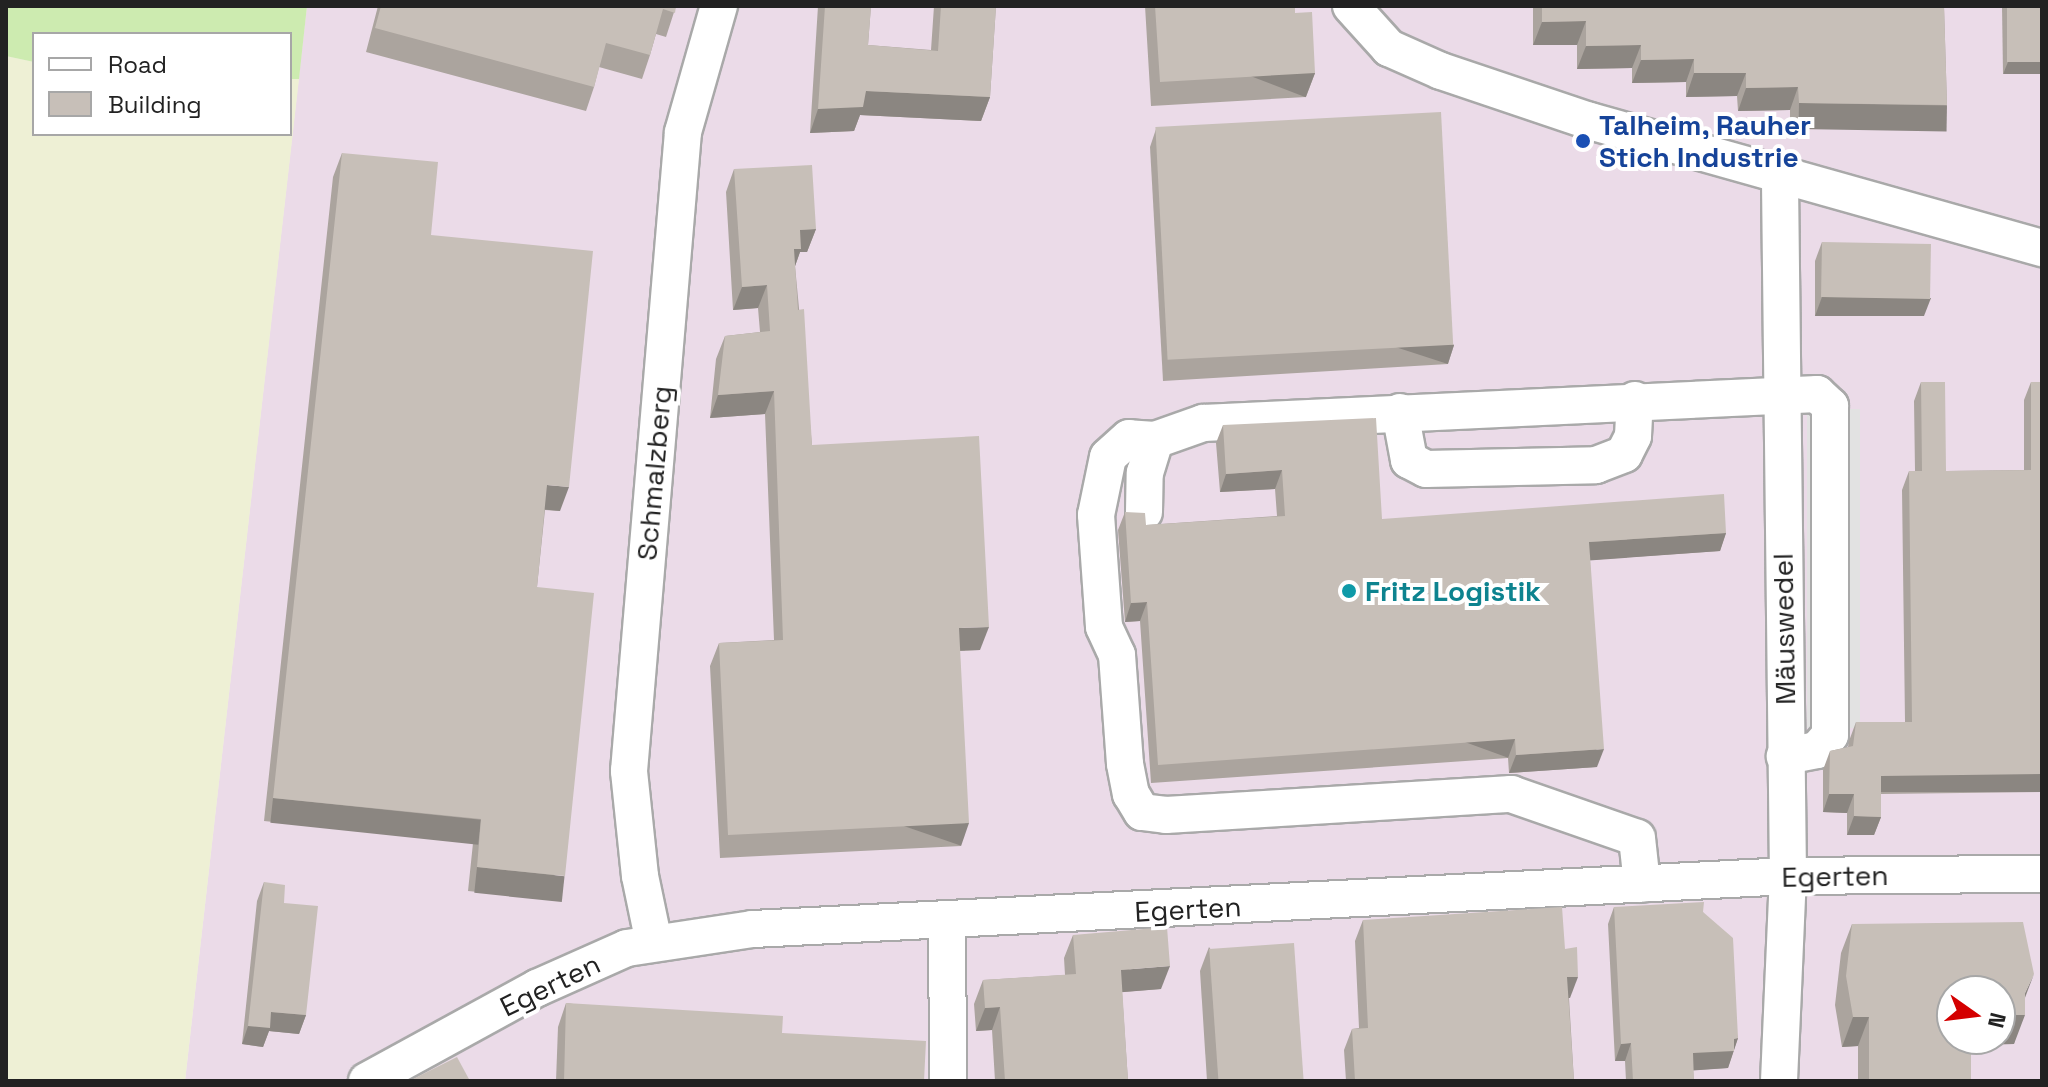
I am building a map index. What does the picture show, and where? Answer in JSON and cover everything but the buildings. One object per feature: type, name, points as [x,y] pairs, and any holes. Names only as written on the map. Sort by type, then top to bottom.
[{"type":"street","name":"Schmalzberg","points":[[654,943],[640,876],[629,771],[683,132],[719,6]]},
{"type":"street","points":[[1351,6],[1389,48],[1441,71],[1780,177],[2042,248]]},
{"type":"street","name":"Mäuswedel","points":[[1779,1081],[1788,876],[1780,177]]},
{"type":"street","points":[[1642,884],[1637,838],[1511,794],[1166,815],[1142,812],[1131,794],[1125,764],[1117,655],[1104,627],[1096,515],[1108,457],[1129,438],[1155,440],[1203,423],[1781,392],[1817,394],[1830,406],[1830,735],[1817,750],[1785,756]]},
{"type":"street","points":[[1400,412],[1409,460],[1426,469],[1596,465],[1624,454],[1633,436],[1635,400]]},
{"type":"street","points":[[1144,512],[1145,473],[1155,440]]},
{"type":"street","name":"Egerten","points":[[367,1081],[537,988],[627,948],[753,929],[947,923],[1788,876],[2042,874]]},
{"type":"street","points":[[947,923],[948,1081]]},
{"type":"shaded area","points":[[307,6],[2042,6],[2042,1081],[185,1081]]},
{"type":"shaded area","points":[[1807,409],[1860,409],[1860,728],[1807,728]]},
{"type":"green space","points":[[6,6],[307,6],[299,79],[292,79],[292,32],[32,32],[32,62],[6,56]]},
{"type":"green space","points":[[6,56],[32,62],[32,136],[292,136],[292,79],[299,79],[185,1081],[6,1081]]},
{"type":"place","name":"Talheim, Rauher Stich Industrie","points":[[1583,141]]},
{"type":"place","name":"Fritz Logistik","points":[[1349,591]]}]
